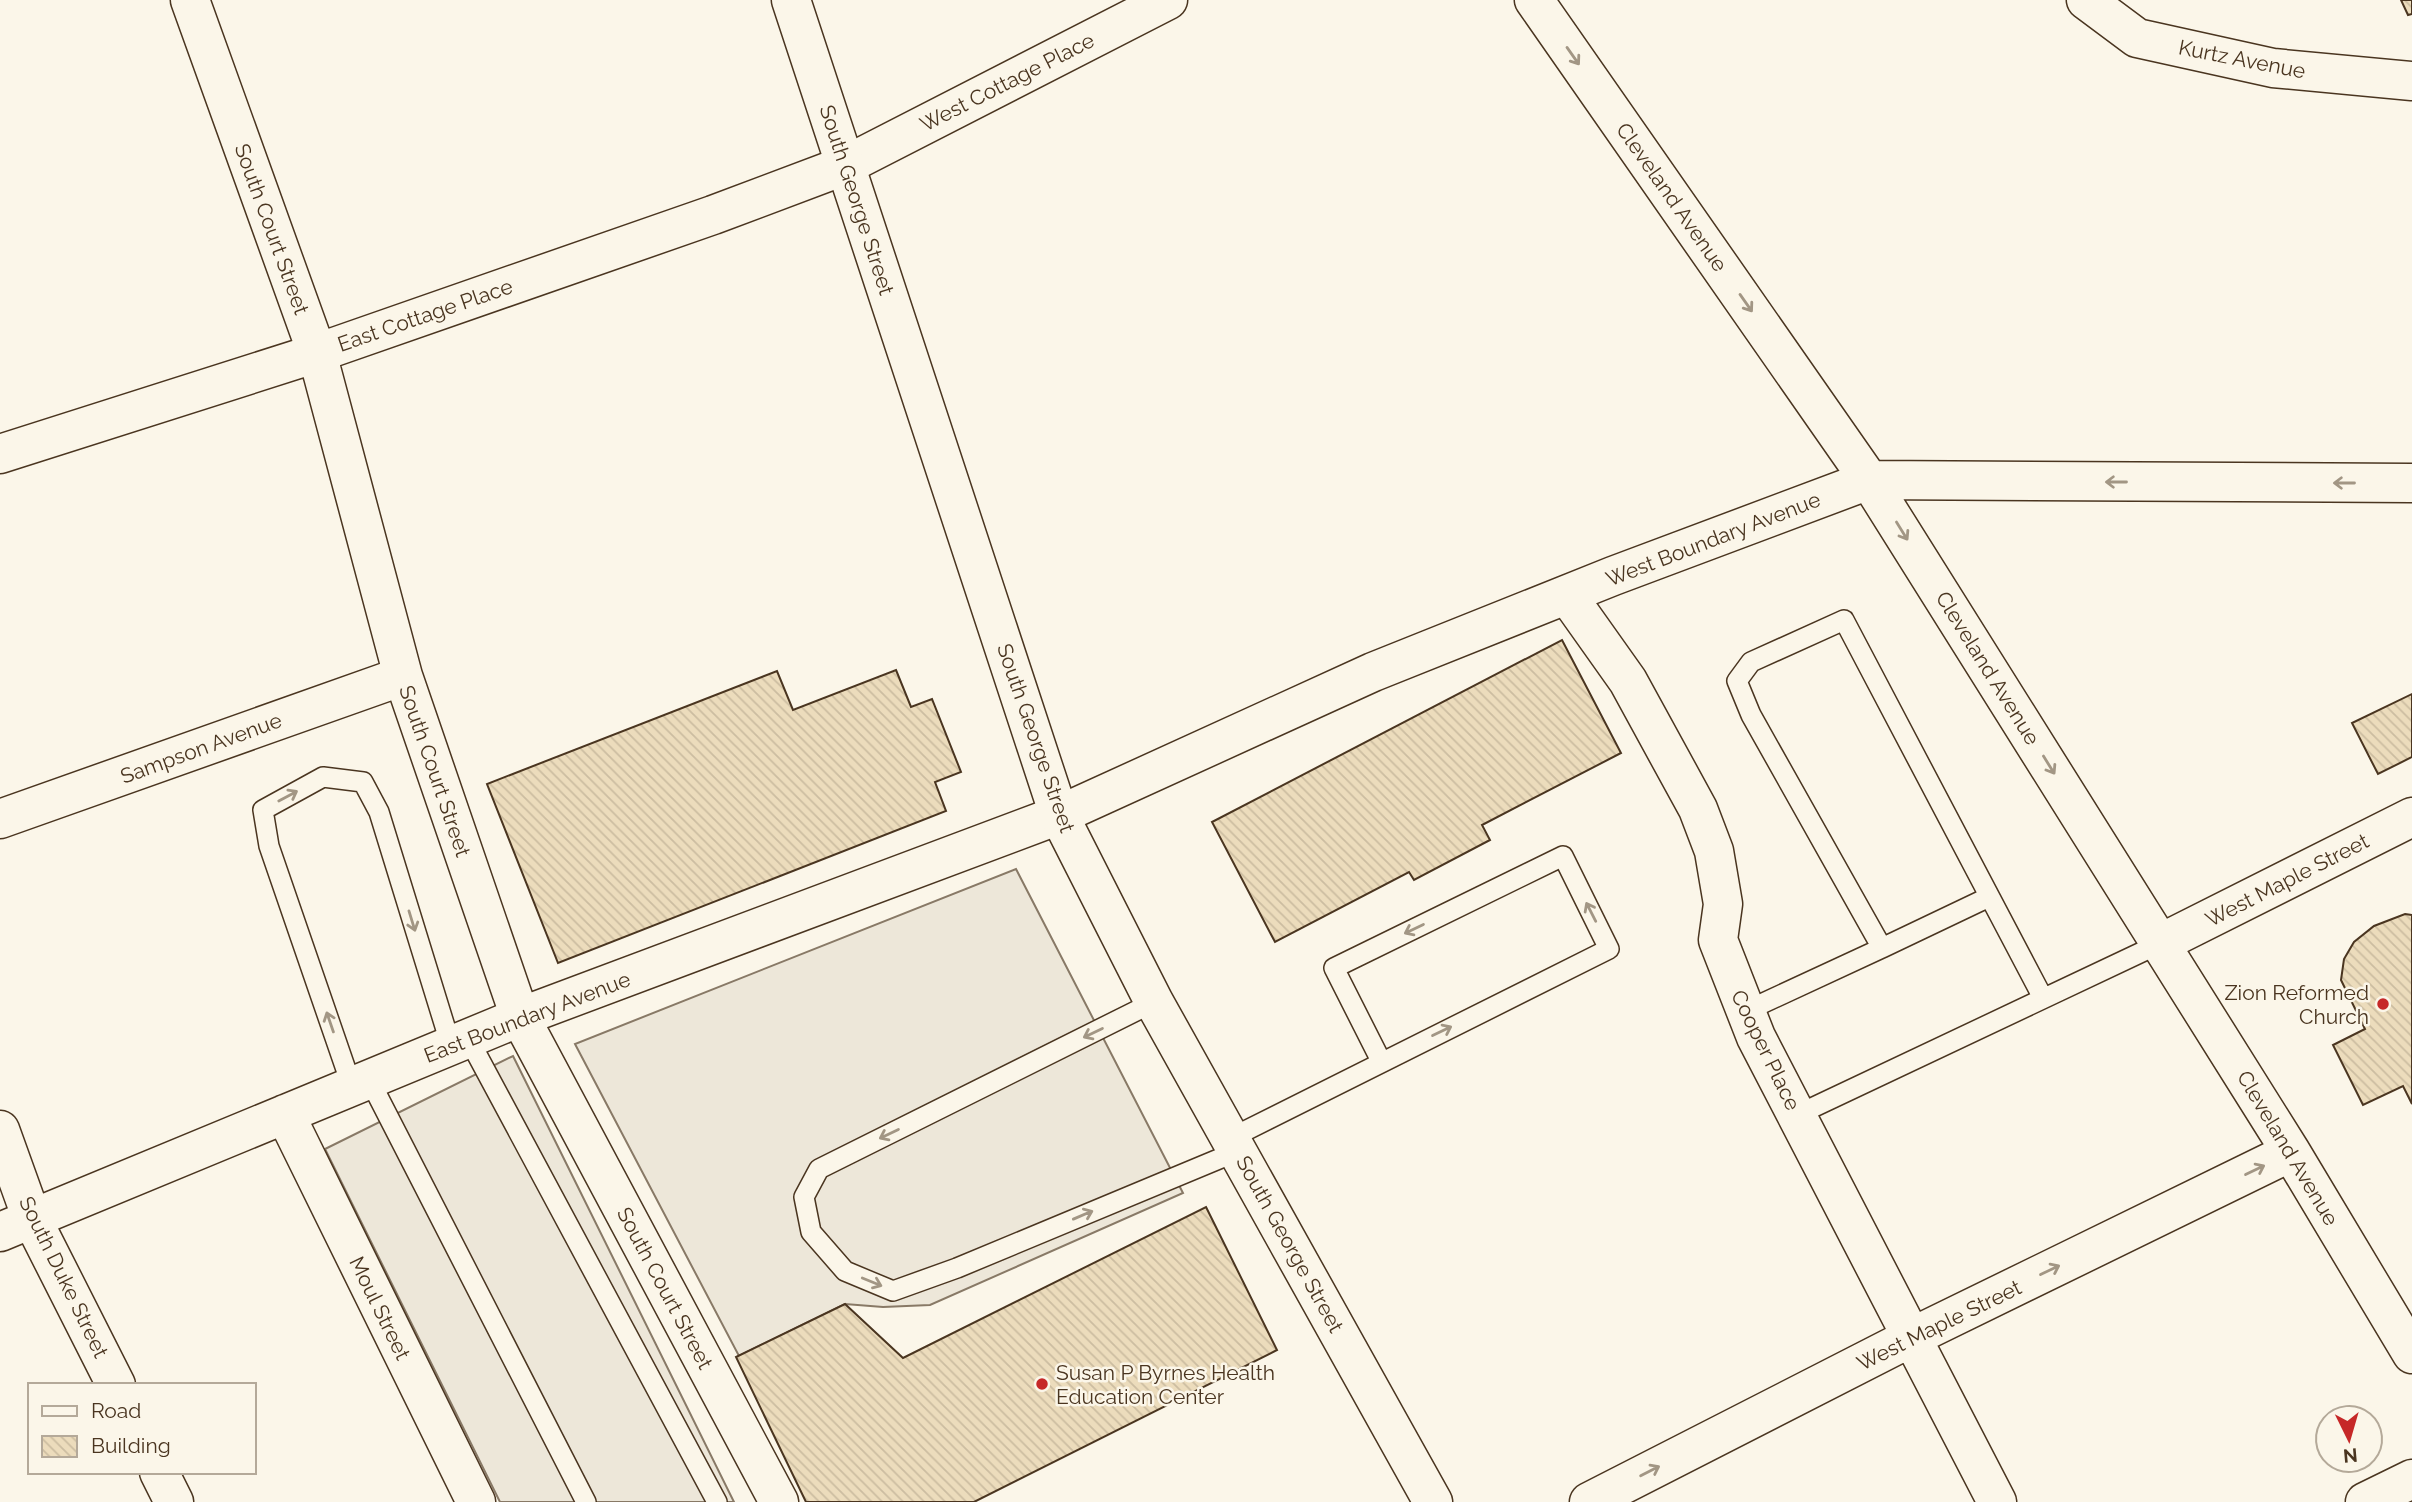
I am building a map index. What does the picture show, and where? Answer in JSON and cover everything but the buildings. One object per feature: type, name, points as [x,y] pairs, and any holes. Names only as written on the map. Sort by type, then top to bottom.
[{"type":"street","name":"South Court Street","points":[[190,0],[317,353],[403,676],[520,1017],[779,1502]]},
{"type":"street","name":"South George Street","points":[[790,0],[1059,815],[1154,1002],[1433,1502]]},
{"type":"street","name":"West Cottage Place","points":[[846,164],[1168,0]]},
{"type":"street","name":"Cleveland Avenue","points":[[1534,0],[1870,480],[2291,1152],[2412,1354]]},
{"type":"street","name":"Kurtz Avenue","points":[[2086,0],[2137,38],[2273,68],[2412,82]]},
{"type":"street","name":"East Cottage Place","points":[[0,454],[317,353],[713,215],[846,164]]},
{"type":"street","name":"West Boundary Avenue","points":[[1059,815],[1373,672],[1870,480],[2412,483]]},
{"type":"street","name":"Cooper Place","points":[[1567,595],[1628,681],[1698,809],[1714,851],[1724,905],[1718,940],[1746,1011],[1910,1338],[1997,1502]]},
{"type":"street","name":"Sampson Avenue","points":[[0,819],[403,676]]},
{"type":"street","name":"East Boundary Avenue","points":[[16,1226],[520,1017],[1059,815]]},
{"type":"street","name":"West Maple Street","points":[[2161,943],[2412,817]]},
{"type":"street","name":"Moul Street","points":[[285,1114],[475,1502]]},
{"type":"street","name":"South Duke Street","points":[[0,1130],[16,1226],[115,1383]]},
{"type":"street","name":"West Maple Street","points":[[1589,1502],[1910,1338],[2291,1152]]},
{"type":"street","points":[[160,1474],[174,1502]]},
{"type":"street","points":[[2365,1502],[2412,1479]]},
{"type":"lane","points":[[1882,948],[1751,715],[1737,681],[1751,662],[1844,620],[2043,998]]},
{"type":"lane","points":[[586,1502],[361,1083],[269,846],[263,810],[323,777],[363,782],[379,812],[459,1042],[717,1502]]},
{"type":"lane","points":[[1154,1002],[819,1169],[804,1197],[811,1232],[845,1271],[893,1291],[957,1268],[1235,1144],[1381,1061],[1609,949],[1563,856],[1334,968],[1381,1061]]},
{"type":"lane","points":[[1746,1011],[1989,897]]},
{"type":"lane","points":[[1797,1115],[2161,943]]},
{"type":"shaded area","points":[[1016,869],[1183,1193],[930,1305],[883,1307],[845,1304],[739,1356],[575,1044]]},
{"type":"shaded area","points":[[513,1056],[734,1502],[500,1502],[325,1149]]},
{"type":"place","name":"Zion Reformed Church","points":[[2383,1004]]},
{"type":"place","name":"Susan P Byrnes Health Education Center","points":[[1042,1384]]}]
